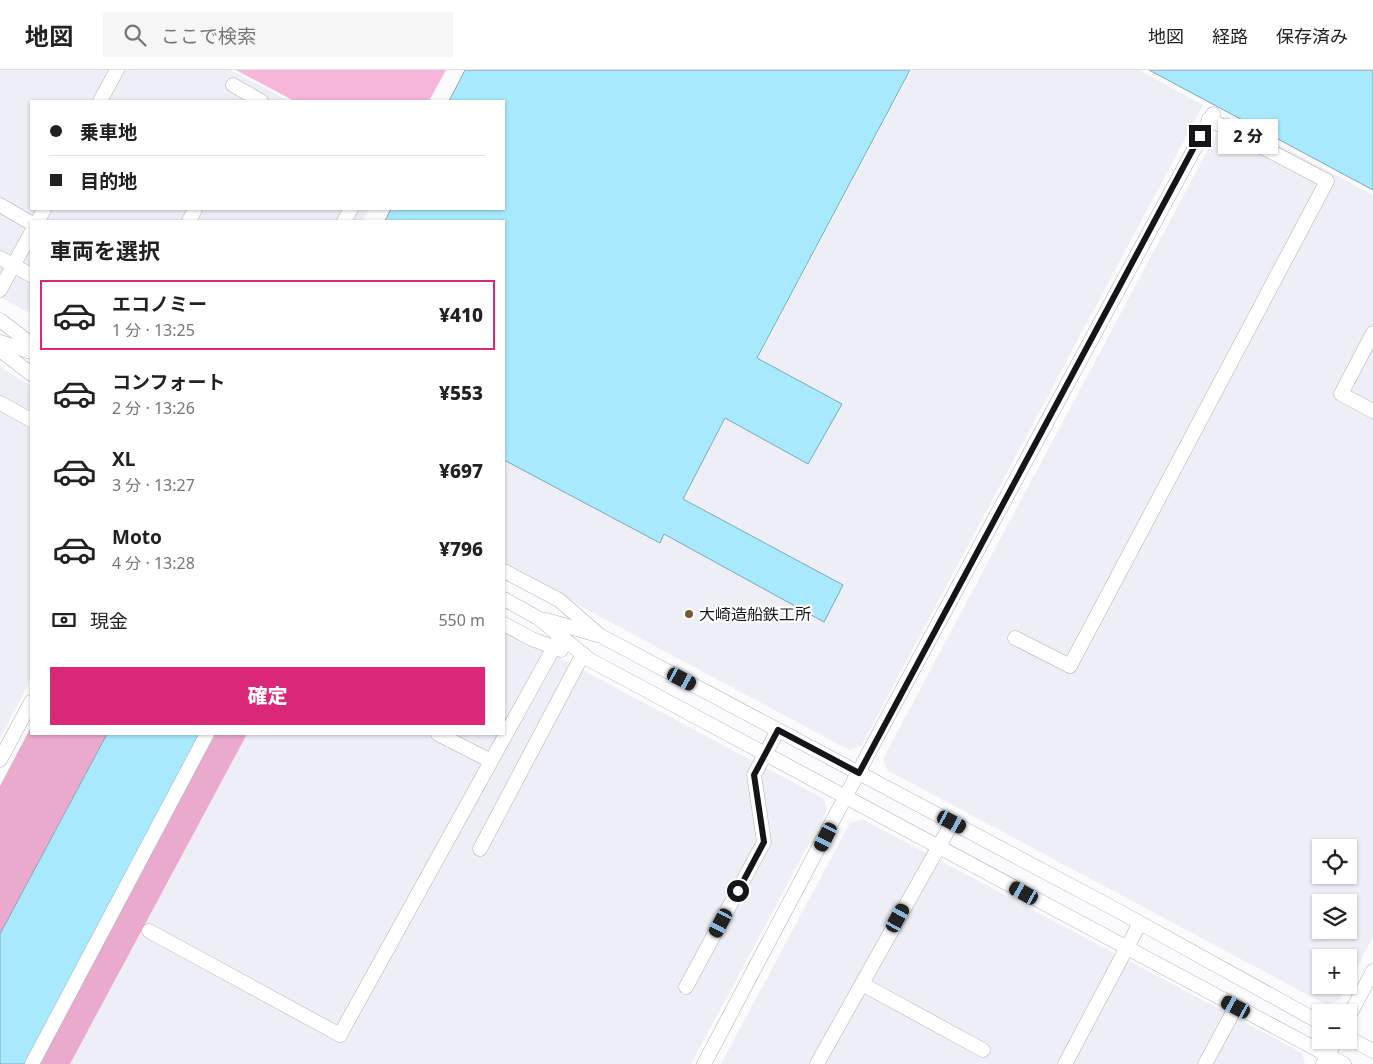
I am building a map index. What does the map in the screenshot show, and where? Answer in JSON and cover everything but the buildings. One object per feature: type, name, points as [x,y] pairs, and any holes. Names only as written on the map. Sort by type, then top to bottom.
[{"type":"street","points":[[101,100],[117,70]]},
{"type":"street","points":[[233,85],[256,100]]},
{"type":"street","points":[[704,1064],[1211,116],[1327,181],[1070,666],[1015,638]]},
{"type":"street","points":[[0,206],[30,222]]},
{"type":"street","points":[[0,290],[30,235]]},
{"type":"street","points":[[0,258],[30,274]]},
{"type":"street","points":[[0,320],[30,343]]},
{"type":"street","points":[[16,332],[30,330]]},
{"type":"street","points":[[1373,334],[1341,394],[1373,411]]},
{"type":"street","points":[[0,342],[30,352]]},
{"type":"street","points":[[0,350],[30,373]]},
{"type":"street","points":[[0,404],[30,419]]},
{"type":"street","points":[[505,572],[558,600],[601,636],[1140,923],[1312,1018]]},
{"type":"street","points":[[505,600],[538,618],[585,657],[1236,1007],[1325,1060],[1344,1064]]},
{"type":"street","points":[[505,625],[532,639],[560,636],[601,636]]},
{"type":"street","points":[[149,930],[340,1035],[560,636]]},
{"type":"street","points":[[480,849],[585,657]]},
{"type":"street","points":[[0,760],[30,704]]},
{"type":"street","points":[[686,987],[764,842],[754,775],[778,730]]},
{"type":"street","points":[[32,1064],[206,735]]},
{"type":"street","points":[[440,735],[491,761]]},
{"type":"street","points":[[817,1064],[952,822]]},
{"type":"street","points":[[1065,1064],[1140,923]]},
{"type":"street","points":[[1355,1004],[1373,971]]},
{"type":"street","points":[[862,984],[983,1050]]},
{"type":"street","points":[[1205,1064],[1236,1007]]},
{"type":"street","points":[[1357,1042],[1373,1050]]},
{"type":"street","points":[[1325,1060],[1331,1049]]},
{"type":"shaded area","points":[[0,70],[230,70],[287,100],[30,100],[30,210],[368,210],[363,220],[30,220],[30,313],[0,297]]},
{"type":"shaded area","points":[[236,70],[446,70],[430,100],[292,100]]},
{"type":"shaded area","points":[[912,70],[1139,70],[1203,105],[861,746],[849,750],[505,566],[505,461],[660,542]]},
{"type":"shaded area","points":[[1226,116],[1373,195],[1373,937],[1357,967],[1357,949],[1312,949],[1312,994],[1342,994],[1339,1000],[1325,1004],[887,770],[883,759]]},
{"type":"shaded area","points":[[0,367],[30,385],[30,681],[0,738]]},
{"type":"shaded area","points":[[505,629],[824,799],[827,810],[691,1064],[70,1064],[246,735],[505,735]]},
{"type":"shaded area","points":[[30,729],[30,735],[106,735],[0,934],[0,786]]},
{"type":"shaded area","points":[[211,735],[246,735],[70,1064],[36,1064]]},
{"type":"shaded area","points":[[862,819],[1302,1053],[1305,1064],[721,1064],[850,823]]},
{"type":"water","points":[[465,70],[910,70],[757,358],[842,404],[808,464],[725,418],[683,499],[843,585],[824,622],[664,534],[660,543],[505,461],[505,220],[386,220],[390,210],[505,210],[505,100],[450,100]]},
{"type":"water","points":[[1149,70],[1373,70],[1373,190]]},
{"type":"water","points":[[106,735],[204,735],[28,1064],[0,1064],[0,934]]},
{"type":"place","name":"大崎造船鉄工所","points":[[689,614]]},
{"type":"route","points":[[738,891],[764,842],[754,775],[778,730],[859,773],[1200,136]]}]
